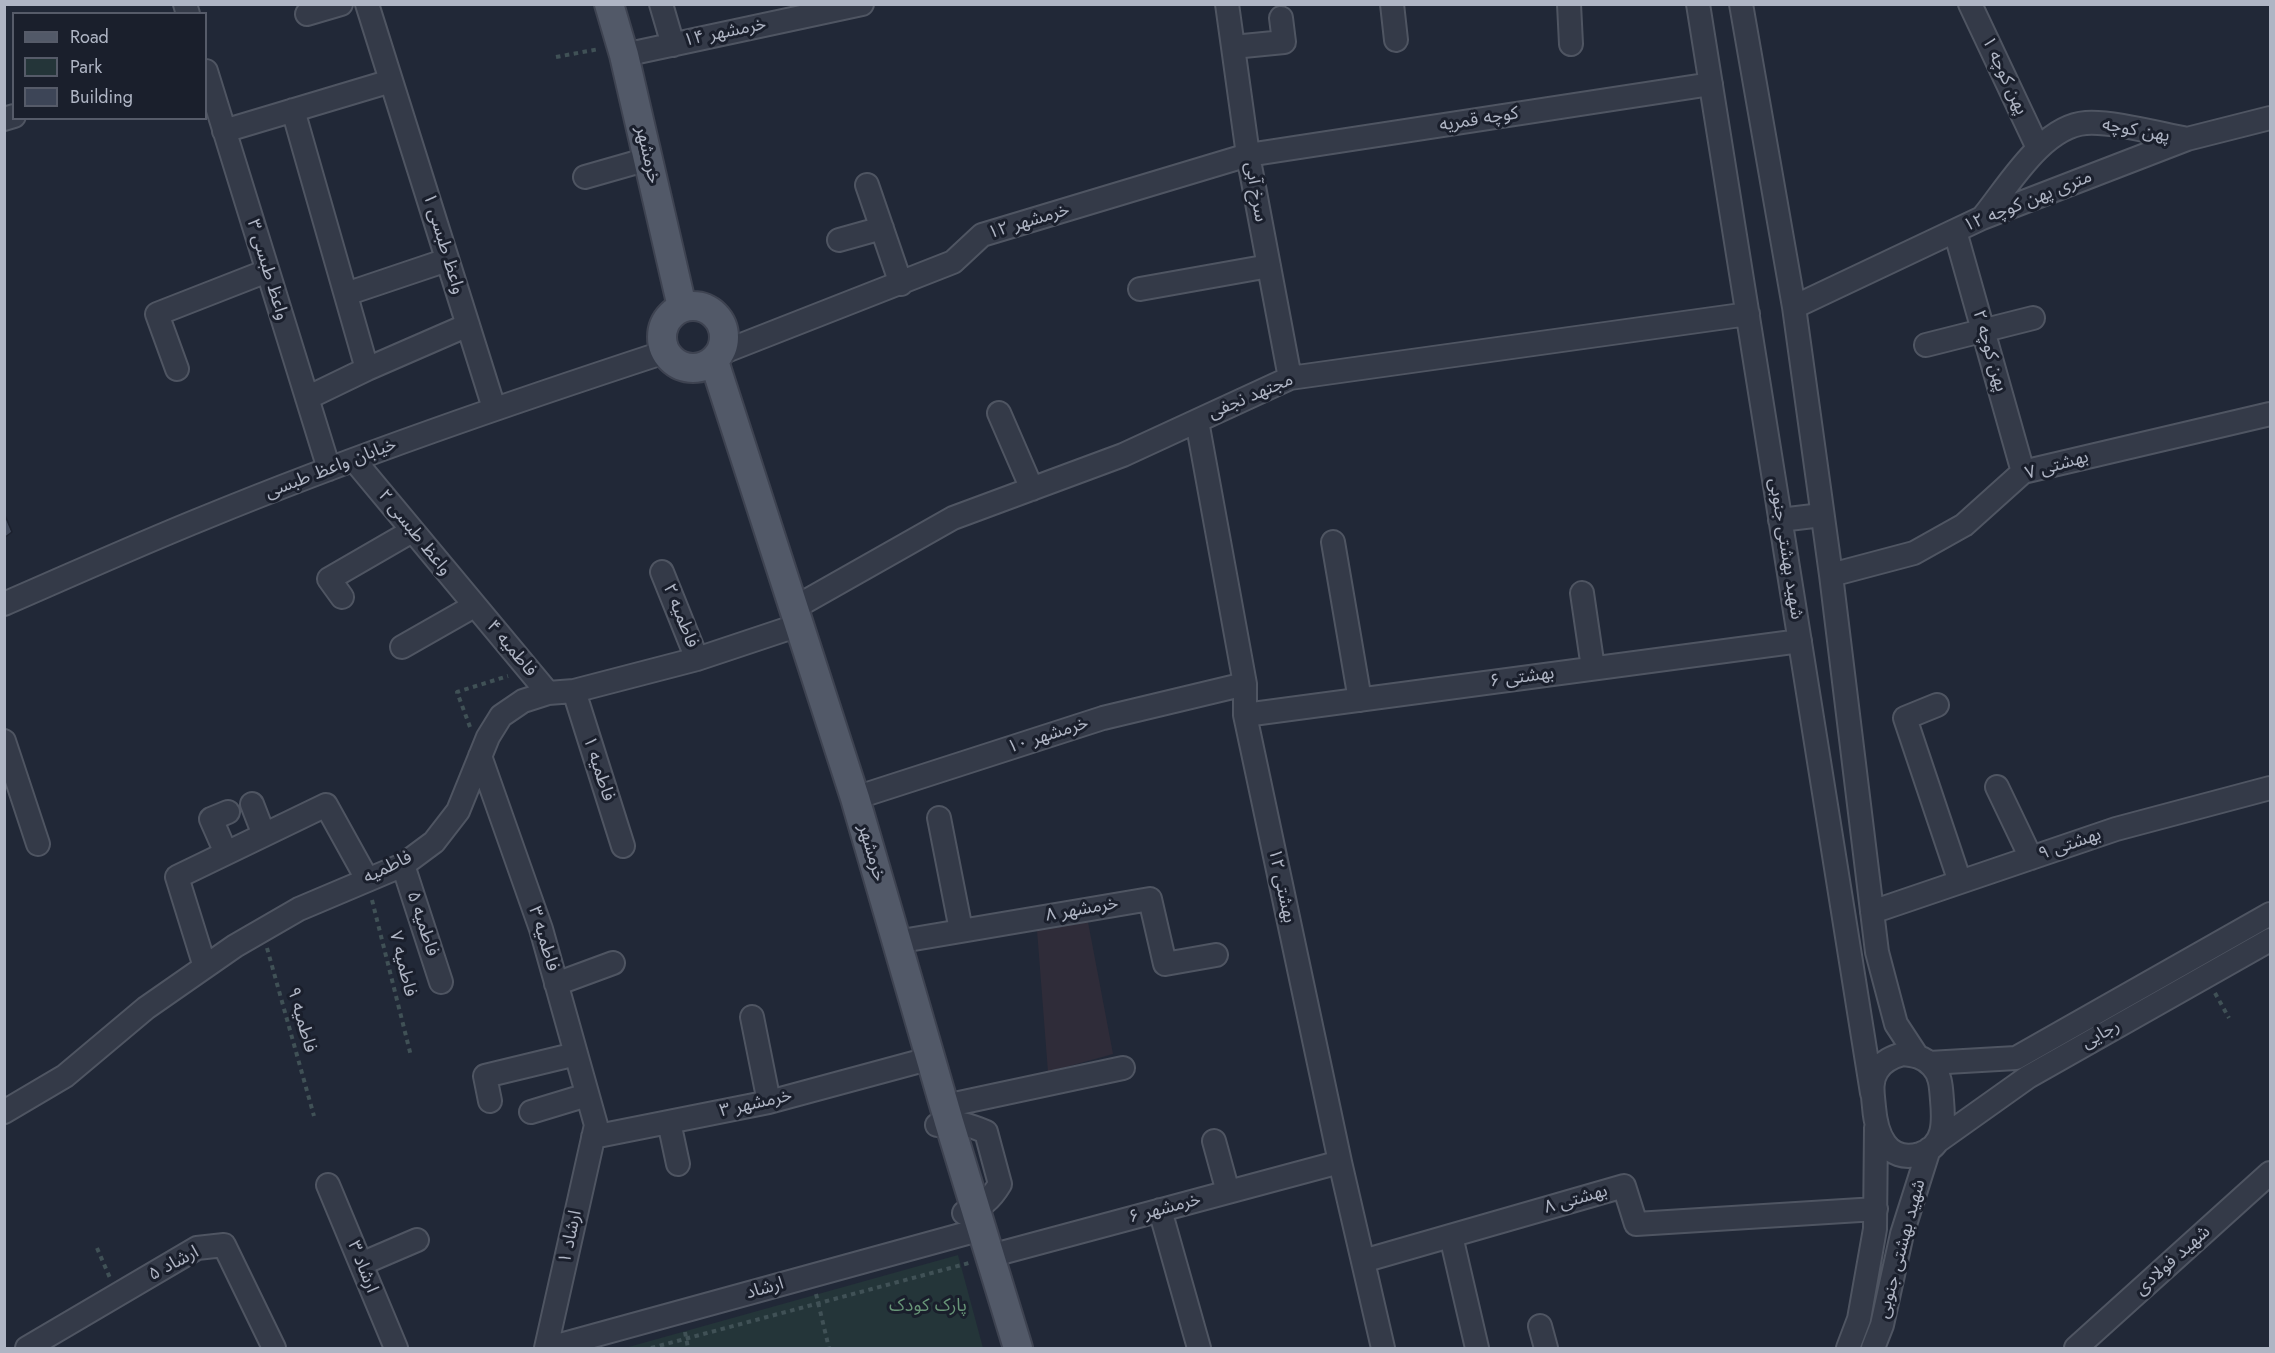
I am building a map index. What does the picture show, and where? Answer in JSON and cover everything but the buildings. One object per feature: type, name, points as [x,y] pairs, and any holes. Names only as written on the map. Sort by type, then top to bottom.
[{"type":"main road","name":"خرمشهر","points":[[609,4],[622,50],[682,307]]},
{"type":"main road","points":[[682,307],[704,308],[714,313],[721,321],[724,342],[713,360],[687,368],[678,365],[665,352],[662,331],[666,321],[682,307]]},
{"type":"main road","name":"خرمشهر","points":[[713,360],[917,1062],[944,1117]]},
{"type":"main road","name":"خرمشهر","points":[[789,619],[855,798],[973,1221],[1018,1348]]},
{"type":"main road","name":"خرمشهر","points":[[985,1258],[1004,1348]]},
{"type":"street","points":[[307,14],[340,4]]},
{"type":"street","name":"واعظ طبسی ۱","points":[[367,4],[494,408]]},
{"type":"street","points":[[661,4],[673,45]]},
{"type":"street","name":"خرمشهر ۱۴","points":[[622,50],[673,45],[862,4]]},
{"type":"street","name":"سرخ آبی","points":[[1227,4],[1248,155],[1290,378]]},
{"type":"street","points":[[1392,4],[1396,40]]},
{"type":"street","points":[[1569,4],[1571,44]]},
{"type":"street","name":"شهید بهشتی جنوبی","points":[[1698,4],[1872,1093]]},
{"type":"street","points":[[1741,4],[1794,307],[1831,575],[1877,952],[1896,1023],[1923,1060],[1938,1076],[1941,1086],[1943,1131],[1933,1145],[1919,1154],[1907,1155],[1896,1152],[1880,1137],[1876,1126],[1873,1082],[1876,1072],[1892,1057],[1903,1054],[1923,1060]]},
{"type":"street","name":"پهن کوچه ۱","points":[[1970,4],[2038,148]]},
{"type":"street","points":[[1233,47],[1284,42],[1281,18]]},
{"type":"street","name":"واعظ طبسی ۳","points":[[207,74],[329,469]]},
{"type":"street","points":[[224,131],[391,81]]},
{"type":"street","name":"کوچه قمریه","points":[[1248,155],[1711,84]]},
{"type":"street","points":[[293,111],[367,369]]},
{"type":"street","name":"۱۲ متری پهن کوچه","points":[[1794,307],[1982,218],[2187,139],[2271,118]]},
{"type":"street","name":"پهن کوچه","points":[[1982,218],[2038,148],[2052,136],[2068,127],[2087,123],[2105,124],[2187,139]]},
{"type":"street","name":"خرمشهر ۱۲","points":[[713,360],[953,262],[982,235],[1248,155]]},
{"type":"street","points":[[585,177],[648,159]]},
{"type":"street","points":[[867,185],[901,284]]},
{"type":"street","points":[[839,240],[882,228]]},
{"type":"street","name":"پهن کوچه ۲","points":[[1955,231],[2023,472]]},
{"type":"street","points":[[346,294],[447,260]]},
{"type":"street","points":[[1140,289],[1269,266]]},
{"type":"street","points":[[177,369],[157,314],[267,271]]},
{"type":"street","name":"مجتهد نجفی","points":[[789,619],[953,518],[1123,455],[1290,378],[1748,314]]},
{"type":"street","points":[[1926,345],[2033,318]]},
{"type":"street","points":[[307,398],[468,324]]},
{"type":"street","name":"خیابان واعظ طبسی","points":[[4,604],[204,518],[329,469],[494,408],[665,352]]},
{"type":"street","points":[[999,413],[1032,489]]},
{"type":"street","name":"بهشتی ۷","points":[[1831,575],[1914,553],[1964,525],[2023,472],[2271,414]]},
{"type":"street","name":"بهشتی ۱۲","points":[[1197,421],[1245,684],[1245,715],[1340,1162],[1383,1348]]},
{"type":"street","name":"واعظ طبسی ۲","points":[[354,460],[474,606]]},
{"type":"street","points":[[1780,520],[1822,515]]},
{"type":"street","points":[[342,597],[329,579],[412,531]]},
{"type":"street","points":[[1333,542],[1360,700]]},
{"type":"street","name":"فاطمیه ۲","points":[[662,572],[697,659]]},
{"type":"street","points":[[1582,593],[1593,668]]},
{"type":"street","points":[[402,648],[474,606]]},
{"type":"street","name":"فاطمیه ۴","points":[[474,606],[548,693]]},
{"type":"street","name":"فاطمیه","points":[[4,1112],[65,1076],[146,1008],[262,930],[299,909],[403,865],[434,842],[458,811],[488,737],[501,716],[523,701],[548,693],[574,691],[697,659],[789,619]]},
{"type":"street","name":"بهشتی ۶","points":[[1245,715],[1800,641]]},
{"type":"street","name":"خرمشهر ۱۰","points":[[855,798],[1103,718],[1245,684]]},
{"type":"street","name":"فاطمیه ۱","points":[[574,691],[623,846]]},
{"type":"street","points":[[1937,705],[1905,718],[1960,882]]},
{"type":"street","points":[[4,741],[38,844]]},
{"type":"street","name":"فاطمیه ۳","points":[[480,756],[541,929],[587,1095],[594,1131]]},
{"type":"street","points":[[1997,787],[2031,858]]},
{"type":"street","name":"بهشتی ۹","points":[[1872,912],[2116,829],[2271,788]]},
{"type":"street","points":[[252,804],[264,835]]},
{"type":"street","points":[[205,967],[177,877],[326,805],[367,879]]},
{"type":"street","points":[[226,854],[211,819],[228,812]]},
{"type":"street","points":[[939,818],[961,930]]},
{"type":"street","name":"فاطمیه ۵","points":[[403,865],[441,982]]},
{"type":"street","name":"خرمشهر ۸","points":[[896,942],[1150,899],[1165,964],[1216,955]]},
{"type":"street","name":"رجایی","points":[[1923,1060],[2016,1058],[2271,914]]},
{"type":"street","name":"رجایی","points":[[1933,1145],[2028,1077],[2271,940]]},
{"type":"street","points":[[556,984],[613,963]]},
{"type":"street","points":[[752,1017],[769,1102]]},
{"type":"street","points":[[490,1101],[484,1076],[576,1054]]},
{"type":"street","name":"خرمشهر ۳","points":[[594,1131],[669,1122],[769,1102],[917,1062]]},
{"type":"street","points":[[944,1117],[1122,1068]]},
{"type":"street","points":[[531,1112],[587,1095]]},
{"type":"street","points":[[944,1117],[986,1132],[1000,1184],[973,1221]]},
{"type":"street","points":[[669,1122],[678,1164]]},
{"type":"street","name":"شهید بهشتی جنوبی","points":[[1848,1348],[1859,1319],[1875,1229],[1876,1126]]},
{"type":"street","name":"ارشاد ۱","points":[[548,1348],[594,1131]]},
{"type":"street","points":[[1214,1141],[1228,1192]]},
{"type":"street","name":"شهید بهشتی جنوبی","points":[[1873,1348],[1882,1325],[1902,1234],[1933,1145]]},
{"type":"street","name":"خرمشهر ۶","points":[[985,1258],[1340,1162]]},
{"type":"street","name":"شهید فولادی","points":[[2076,1348],[2271,1173]]},
{"type":"street","name":"ارشاد ۳","points":[[328,1185],[396,1348]]},
{"type":"street","name":"بهشتی ۸","points":[[1363,1262],[1624,1186],[1636,1224],[1876,1209]]},
{"type":"street","points":[[1160,1210],[1199,1348]]},
{"type":"street","name":"ارشاد","points":[[548,1348],[812,1276],[973,1221]]},
{"type":"street","points":[[1451,1236],[1477,1348]]},
{"type":"street","points":[[361,1264],[417,1240]]},
{"type":"street","name":"ارشاد ۵","points":[[27,1348],[197,1248],[224,1245],[274,1348]]},
{"type":"street","points":[[1540,1326],[1546,1348]]},
{"type":"path","points":[[556,57],[622,50]]},
{"type":"path","points":[[480,756],[457,692],[528,669]]},
{"type":"path","name":"فاطمیه ۷","points":[[367,879],[411,1056]]},
{"type":"path","name":"فاطمیه ۹","points":[[262,930],[314,1116]]},
{"type":"path","points":[[2206,976],[2229,1018]]},
{"type":"path","points":[[97,1248],[117,1295]]},
{"type":"path","points":[[651,1348],[985,1258]]},
{"type":"path","points":[[812,1276],[829,1348]]},
{"type":"shaded area","points":[[1088,922],[1113,1054],[1048,1072],[1037,930]]},
{"type":"green space","name":"پارک کودک","points":[[958,1255],[983,1348],[625,1348]]}]
